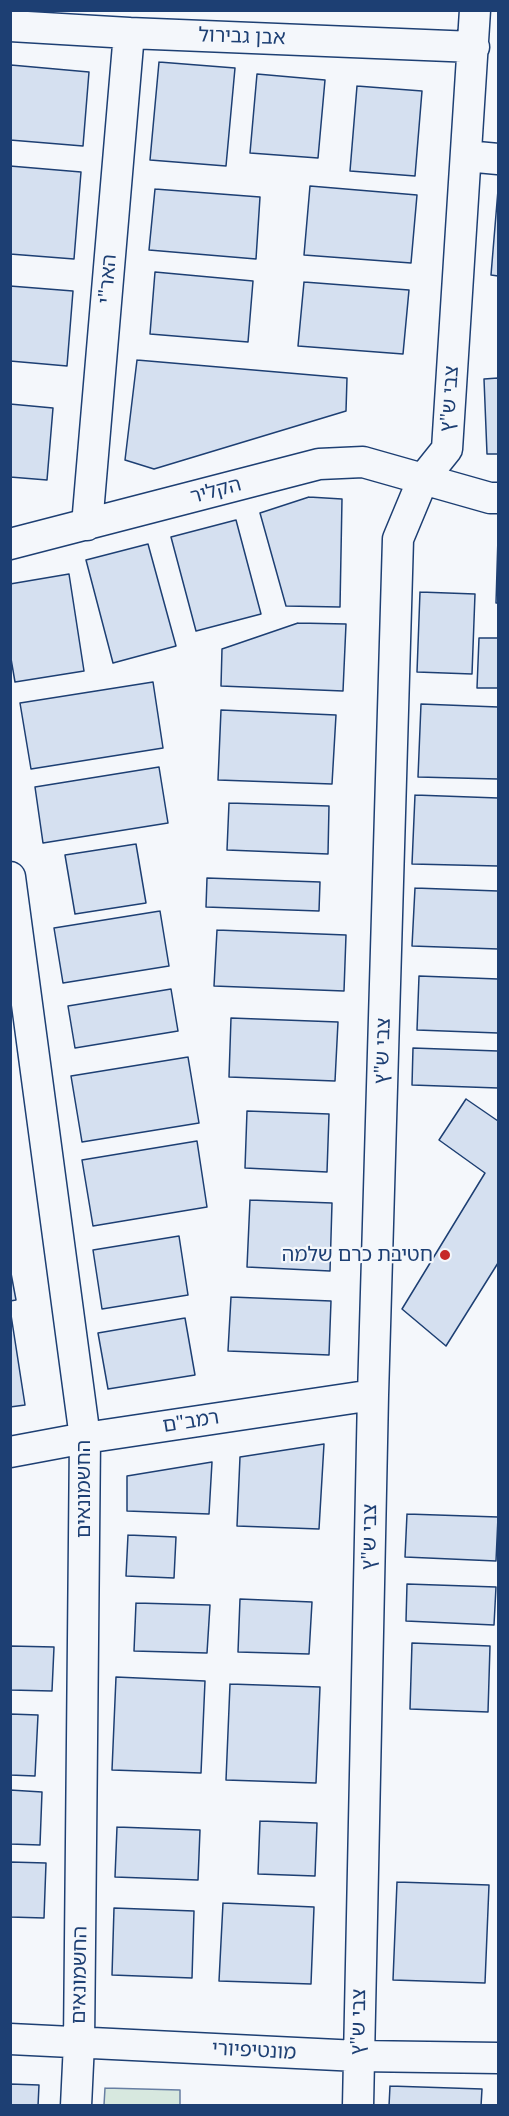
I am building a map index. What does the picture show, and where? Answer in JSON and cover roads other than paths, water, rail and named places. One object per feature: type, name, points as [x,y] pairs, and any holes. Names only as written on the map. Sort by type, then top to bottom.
[{"type":"street","name":"צבי ש\"ץ","points":[[358,2106],[373,1395],[398,539],[423,479],[447,449],[475,10]]},
{"type":"street","name":"אבן גבירול","points":[[10,26],[474,47]]},
{"type":"street","name":"האר\"י","points":[[87,525],[129,33]]},
{"type":"street","points":[[466,156],[498,159]]},
{"type":"street","name":"הקליר","points":[[10,544],[320,464],[363,462],[490,498],[498,498]]},
{"type":"street","name":"החשמונאים","points":[[10,877],[85,1438],[79,2043],[76,2106]]},
{"type":"street","name":"רמב\"ם","points":[[10,1452],[85,1438],[373,1395]]},
{"type":"street","name":"מונטיפיורי","points":[[10,2039],[358,2056],[498,2058]]},
{"type":"place","name":"חטיבת כרם שלמה","points":[[445,1255]]}]
